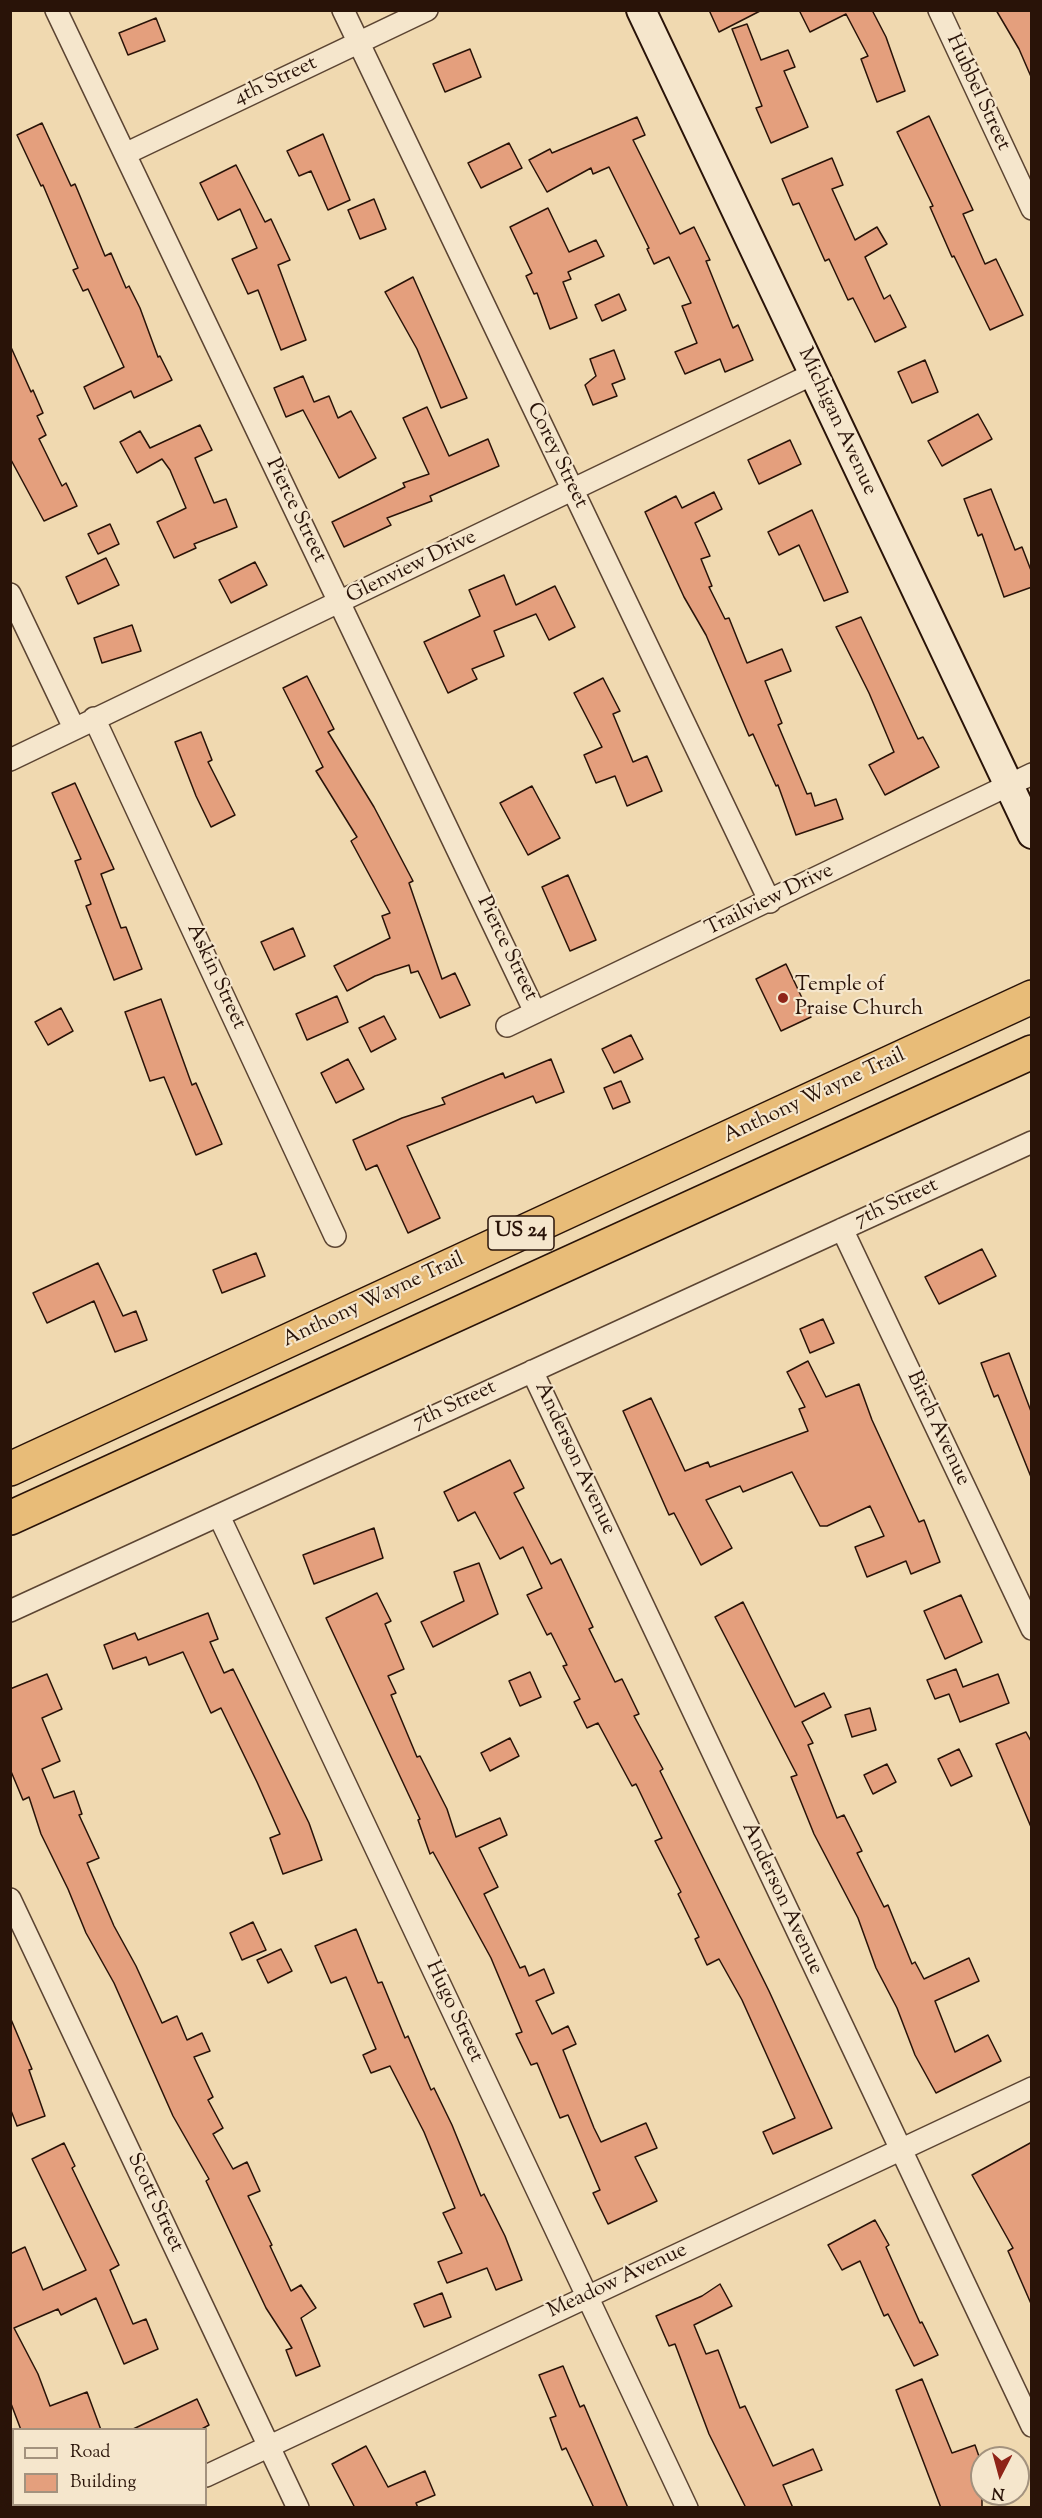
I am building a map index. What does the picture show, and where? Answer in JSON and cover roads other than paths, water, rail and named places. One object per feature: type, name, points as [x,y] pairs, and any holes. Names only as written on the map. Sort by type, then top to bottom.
[{"type":"highway","name":"Anthony Wayne Trail","points":[[10,1469],[1032,997]]},
{"type":"highway","name":"US 24","points":[[10,1518],[1032,1052]]},
{"type":"street","name":"Pierce Street","points":[[56,10],[536,1012]]},
{"type":"street","name":"Corey Street","points":[[343,10],[770,902]]},
{"type":"street","name":"4th Street","points":[[125,154],[427,10]]},
{"type":"street","name":"Michigan Avenue","points":[[641,10],[813,374],[1020,780],[1032,834]]},
{"type":"street","name":"Hubbel Street","points":[[939,10],[1032,208]]},
{"type":"street","name":"Glenview Drive","points":[[10,760],[813,374]]},
{"type":"street","points":[[10,594],[74,728]]},
{"type":"street","name":"Askin Street","points":[[94,718],[335,1236]]},
{"type":"street","name":"Trailview Drive","points":[[507,1026],[770,902],[1020,780]]},
{"type":"street","name":"7th Street","points":[[10,1611],[1032,1142]]},
{"type":"street","name":"Birch Avenue","points":[[842,1229],[1032,1629]]},
{"type":"street","name":"Anderson Avenue","points":[[532,1371],[899,2150],[1032,2426]]},
{"type":"street","name":"Hugo Street","points":[[219,1516],[687,2508]]},
{"type":"street","name":"Scott Street","points":[[10,1899],[298,2508]]},
{"type":"street","name":"Meadow Avenue","points":[[207,2476],[1032,2088]]},
{"type":"place","name":"Temple of Praise Church","points":[[783,998]]}]
